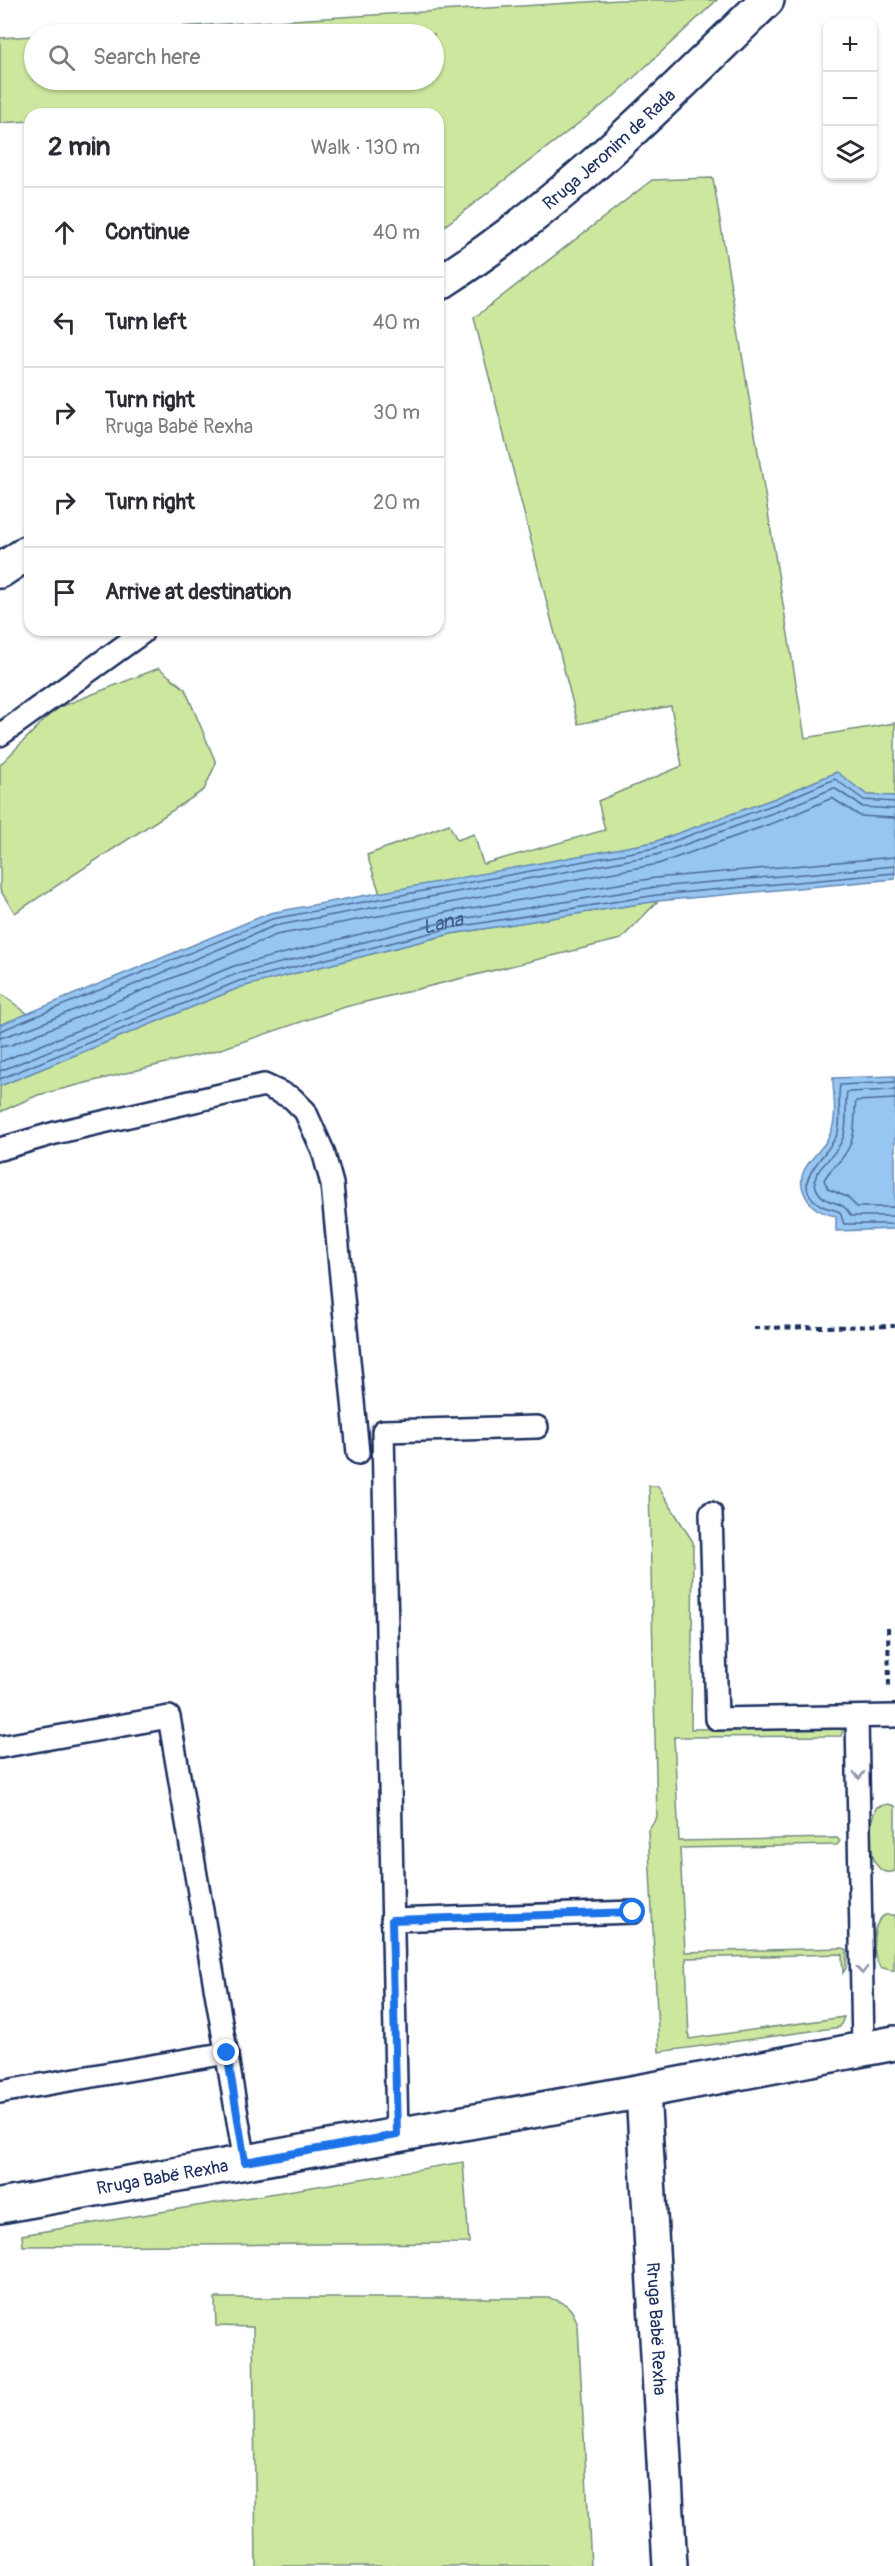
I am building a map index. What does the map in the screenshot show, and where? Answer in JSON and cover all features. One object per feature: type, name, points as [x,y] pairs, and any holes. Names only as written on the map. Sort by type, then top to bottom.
[{"type":"street","name":"Rruga Jeronim de Rada","points":[[444,280],[478,259],[568,189],[767,0]]},
{"type":"street","points":[[0,571],[24,555]]},
{"type":"street","name":"Rruga Babë Rexha","points":[[0,2206],[643,2091],[895,2043]]},
{"type":"street","name":"Rruga Babë Rexha","points":[[643,2091],[670,2566]]},
{"type":"lane","points":[[0,735],[138,636]]},
{"type":"lane","points":[[0,1149],[55,1133],[264,1085],[292,1098],[305,1111],[315,1131],[332,1184],[358,1453]]},
{"type":"lane","points":[[397,2135],[382,1431],[537,1427]]},
{"type":"lane","points":[[711,1513],[717,1719],[892,1716]]},
{"type":"lane","points":[[857,1716],[863,2049]]},
{"type":"lane","points":[[0,1747],[170,1717],[245,2162]]},
{"type":"lane","points":[[392,1920],[633,1912]]},
{"type":"lane","points":[[0,2092],[227,2053]]},
{"type":"path","points":[[754,1328],[895,1326]]},
{"type":"path","points":[[888,1627],[892,1716]]},
{"type":"green space","points":[[619,0],[717,0],[613,97],[444,226],[444,108],[24,108],[24,121],[0,123],[0,38],[24,37],[24,90],[444,90],[444,24],[226,24]]},
{"type":"green space","points":[[713,178],[805,738],[895,723],[895,796],[867,795],[836,772],[776,798],[654,842],[380,894],[367,855],[449,824],[457,840],[474,834],[483,864],[605,830],[598,801],[682,766],[671,706],[578,724],[474,318],[652,180]]},
{"type":"green space","points":[[159,668],[185,689],[216,763],[204,790],[15,913],[0,890],[0,765],[55,709]]},
{"type":"green space","points":[[658,901],[621,939],[345,1007],[218,1050],[38,1095],[0,1112],[0,1086],[241,987],[451,934]]},
{"type":"green space","points":[[0,993],[28,1014],[0,1025]]},
{"type":"green space","points":[[649,1486],[658,1486],[693,1542],[691,1729],[841,1728],[843,1731],[841,1736],[674,1737],[679,1841],[837,1838],[840,1841],[837,1845],[680,1848],[685,1952],[843,1948],[847,1950],[846,1968],[843,1973],[842,1954],[686,1958],[689,2039],[844,2017],[840,2027],[659,2052],[648,1830],[657,1817]]},
{"type":"green space","points":[[888,1804],[895,1806],[895,1871],[885,1872],[874,1859],[871,1836],[877,1807]]},
{"type":"green space","points":[[885,1915],[895,1915],[894,1971],[880,1967],[875,1955],[875,1932],[880,1919]]},
{"type":"green space","points":[[463,2162],[469,2243],[23,2246],[22,2235]]},
{"type":"green space","points":[[215,2298],[548,2298],[564,2303],[574,2314],[578,2326],[591,2566],[256,2566],[253,2327],[216,2326]]},
{"type":"water","name":"Lana","points":[[837,772],[867,795],[895,796],[895,879],[658,901],[451,934],[241,987],[0,1086],[0,1025],[270,913],[654,842],[776,798]]},
{"type":"water","points":[[895,1076],[895,1229],[836,1231],[836,1216],[815,1208],[806,1197],[802,1186],[805,1169],[823,1146],[832,1129],[835,1110],[833,1078]]},
{"type":"route","points":[[227,2053],[245,2162],[397,2135],[392,1920],[633,1912]]}]
